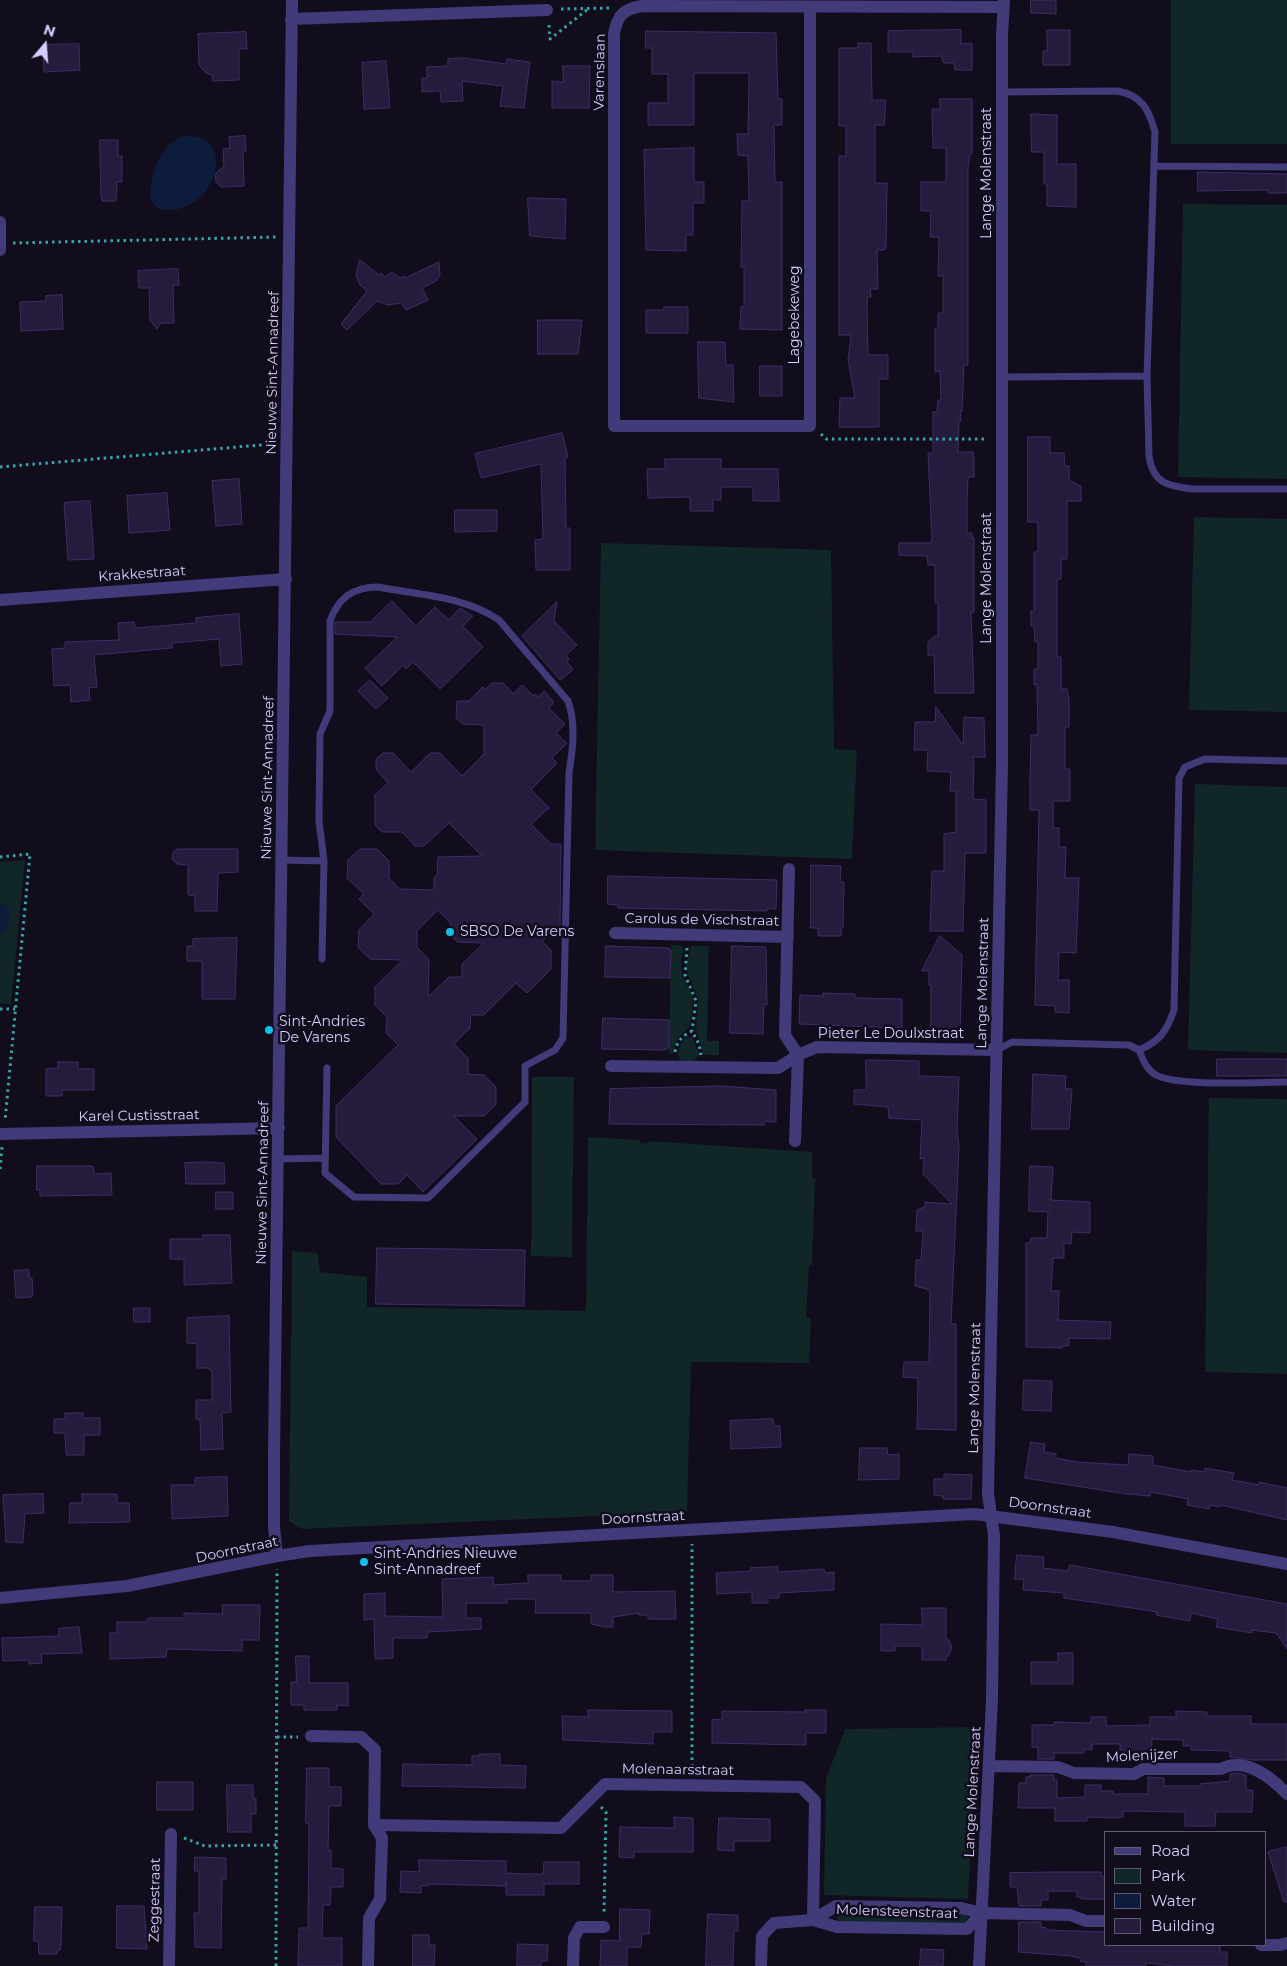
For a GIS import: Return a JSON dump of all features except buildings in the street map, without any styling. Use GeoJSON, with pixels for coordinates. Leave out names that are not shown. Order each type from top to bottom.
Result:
{"type":"FeatureCollection","features":[{"type":"Feature","properties":{"kind":"street","name":"Nieuwe Sint-Annadreef"},"geometry":{"type":"LineString","coordinates":[[277,1556],[274,1527],[292,0]]}},
{"type":"Feature","properties":{"kind":"street"},"geometry":{"type":"LineString","coordinates":[[630,8],[642,6],[810,7],[1004,4]]}},
{"type":"Feature","properties":{"kind":"street","name":"Lange Molenstraat"},"geometry":{"type":"LineString","coordinates":[[979,1966],[990,1766],[994,1535],[990,1515],[988,1484],[1002,763],[1002,92],[1004,4]]}},
{"type":"Feature","properties":{"kind":"street"},"geometry":{"type":"LineString","coordinates":[[291,18],[456,6],[547,10]]}},
{"type":"Feature","properties":{"kind":"street","name":"Lagebekeweg"},"geometry":{"type":"LineString","coordinates":[[810,7],[810,426]]}},
{"type":"Feature","properties":{"kind":"street","name":"Varenslaan"},"geometry":{"type":"LineString","coordinates":[[630,8],[618,16],[614,34],[614,426],[810,426]]}},
{"type":"Feature","properties":{"kind":"street"},"geometry":{"type":"LineString","coordinates":[[0,222],[0,250]]}},
{"type":"Feature","properties":{"kind":"street","name":"Krakkestraat"},"geometry":{"type":"LineString","coordinates":[[0,600],[286,579]]}},
{"type":"Feature","properties":{"kind":"street","name":"Carolus de Vischstraat"},"geometry":{"type":"LineString","coordinates":[[790,869],[785,1035],[798,1055]]}},
{"type":"Feature","properties":{"kind":"street","name":"Carolus de Vischstraat"},"geometry":{"type":"LineString","coordinates":[[615,933],[788,937]]}},
{"type":"Feature","properties":{"kind":"street","name":"Pieter Le Doulxstraat"},"geometry":{"type":"LineString","coordinates":[[611,1066],[778,1068],[798,1055],[817,1047],[997,1050]]}},
{"type":"Feature","properties":{"kind":"street"},"geometry":{"type":"LineString","coordinates":[[795,1141],[798,1055]]}},
{"type":"Feature","properties":{"kind":"street","name":"Karel Custisstraat"},"geometry":{"type":"LineString","coordinates":[[0,1134],[278,1128]]}},
{"type":"Feature","properties":{"kind":"street","name":"Doornstraat"},"geometry":{"type":"LineString","coordinates":[[0,1598],[127,1586],[277,1556],[320,1551],[974,1514],[1113,1532],[1287,1564]]}},
{"type":"Feature","properties":{"kind":"street"},"geometry":{"type":"LineString","coordinates":[[311,1736],[361,1737],[375,1750],[374,1825],[382,1838],[380,1899],[369,1918],[368,1966]]}},
{"type":"Feature","properties":{"kind":"street","name":"Molenijzer"},"geometry":{"type":"LineString","coordinates":[[990,1766],[1058,1767],[1074,1773],[1134,1774],[1142,1769],[1221,1769],[1228,1765],[1245,1766],[1279,1785],[1287,1794]]}},
{"type":"Feature","properties":{"kind":"street","name":"Molenaarsstraat"},"geometry":{"type":"LineString","coordinates":[[374,1825],[560,1828],[605,1784],[801,1787],[815,1801],[813,1920]]}},
{"type":"Feature","properties":{"kind":"street","name":"Zeggestraat"},"geometry":{"type":"LineString","coordinates":[[169,1966],[170,1834]]}},
{"type":"Feature","properties":{"kind":"street","name":"Molensteenstraat"},"geometry":{"type":"LineString","coordinates":[[761,1966],[762,1936],[774,1923],[813,1920],[837,1927],[967,1929],[982,1913],[961,1908],[836,1906],[813,1920]]}},
{"type":"Feature","properties":{"kind":"street"},"geometry":{"type":"LineString","coordinates":[[982,1913],[1070,1915],[1086,1921],[1104,1921]]}},
{"type":"Feature","properties":{"kind":"street"},"geometry":{"type":"LineString","coordinates":[[573,1966],[574,1938],[580,1927],[604,1927]]}},
{"type":"Feature","properties":{"kind":"street"},"geometry":{"type":"LineString","coordinates":[[1267,1945],[1287,1943]]}},
{"type":"Feature","properties":{"kind":"lane"},"geometry":{"type":"LineString","coordinates":[[1002,92],[1117,91],[1134,96],[1145,104],[1155,132],[1147,376],[1151,469],[1167,485],[1192,490],[1287,489]]}},
{"type":"Feature","properties":{"kind":"lane"},"geometry":{"type":"LineString","coordinates":[[1155,166],[1287,167]]}},
{"type":"Feature","properties":{"kind":"lane"},"geometry":{"type":"LineString","coordinates":[[1002,377],[1147,376]]}},
{"type":"Feature","properties":{"kind":"lane"},"geometry":{"type":"LineString","coordinates":[[322,959],[324,861],[319,821],[320,734],[330,711],[330,621],[335,609],[352,591],[364,587],[469,604],[485,610],[499,620],[568,700],[572,712],[573,750],[569,772],[563,1038],[554,1050],[525,1066],[525,1102],[428,1198],[354,1198],[325,1173],[327,1068]]}},
{"type":"Feature","properties":{"kind":"lane"},"geometry":{"type":"LineString","coordinates":[[1138,1050],[1151,1045],[1162,1036],[1169,1026],[1174,1010],[1179,778],[1184,767],[1205,759],[1287,760]]}},
{"type":"Feature","properties":{"kind":"lane"},"geometry":{"type":"LineString","coordinates":[[282,860],[324,861]]}},
{"type":"Feature","properties":{"kind":"lane"},"geometry":{"type":"LineString","coordinates":[[997,1050],[1012,1042],[1128,1045],[1138,1050],[1145,1066],[1156,1075],[1175,1082],[1287,1082]]}},
{"type":"Feature","properties":{"kind":"lane"},"geometry":{"type":"LineString","coordinates":[[278,1160],[325,1158]]}},
{"type":"Feature","properties":{"kind":"path"},"geometry":{"type":"LineString","coordinates":[[588,9],[550,39],[547,10],[588,9],[630,8]]}},
{"type":"Feature","properties":{"kind":"path"},"geometry":{"type":"LineString","coordinates":[[1,244],[290,237]]}},
{"type":"Feature","properties":{"kind":"path"},"geometry":{"type":"LineString","coordinates":[[810,426],[826,439],[1002,440]]}},
{"type":"Feature","properties":{"kind":"path"},"geometry":{"type":"LineString","coordinates":[[0,467],[286,443]]}},
{"type":"Feature","properties":{"kind":"path"},"geometry":{"type":"LineString","coordinates":[[0,857],[30,854],[5,1116]]}},
{"type":"Feature","properties":{"kind":"path"},"geometry":{"type":"LineString","coordinates":[[689,934],[684,964],[685,975],[696,1001],[692,1031],[701,1049],[702,1068]]}},
{"type":"Feature","properties":{"kind":"path"},"geometry":{"type":"LineString","coordinates":[[0,1009],[15,1009]]}},
{"type":"Feature","properties":{"kind":"path"},"geometry":{"type":"LineString","coordinates":[[674,1067],[678,1042],[684,1035],[692,1031]]}},
{"type":"Feature","properties":{"kind":"path"},"geometry":{"type":"LineString","coordinates":[[692,1530],[692,1786]]}},
{"type":"Feature","properties":{"kind":"path"},"geometry":{"type":"LineString","coordinates":[[276,1966],[277,1556]]}},
{"type":"Feature","properties":{"kind":"path"},"geometry":{"type":"LineString","coordinates":[[277,1737],[311,1736]]}},
{"type":"Feature","properties":{"kind":"path"},"geometry":{"type":"LineString","coordinates":[[592,1797],[606,1812],[604,1927]]}},
{"type":"Feature","properties":{"kind":"path"},"geometry":{"type":"LineString","coordinates":[[170,1834],[205,1846],[277,1845]]}},
{"type":"Feature","properties":{"kind":"green space"},"geometry":{"type":"Polygon","coordinates":[[[1171,0],[1287,0],[1287,144],[1171,144],[1171,0]]]}},
{"type":"Feature","properties":{"kind":"green space"},"geometry":{"type":"Polygon","coordinates":[[[1183,204],[1287,205],[1287,479],[1178,477],[1183,204]]]}},
{"type":"Feature","properties":{"kind":"green space"},"geometry":{"type":"Polygon","coordinates":[[[1194,517],[1287,519],[1287,712],[1189,710],[1194,517]]]}},
{"type":"Feature","properties":{"kind":"green space"},"geometry":{"type":"Polygon","coordinates":[[[601,543],[831,550],[834,749],[857,750],[852,859],[595,850],[601,543]]]}},
{"type":"Feature","properties":{"kind":"green space"},"geometry":{"type":"Polygon","coordinates":[[[1195,784],[1287,787],[1287,1053],[1188,1050],[1195,784]]]}},
{"type":"Feature","properties":{"kind":"green space"},"geometry":{"type":"Polygon","coordinates":[[[25,860],[11,1004],[0,1004],[0,862],[25,860]]]}},
{"type":"Feature","properties":{"kind":"green space"},"geometry":{"type":"Polygon","coordinates":[[[671,945],[680,945],[684,951],[681,959],[682,975],[693,997],[692,1016],[689,1027],[677,1039],[673,1054],[669,1053],[671,945]]]}},
{"type":"Feature","properties":{"kind":"green space"},"geometry":{"type":"Polygon","coordinates":[[[691,946],[709,946],[707,1041],[719,1041],[719,1055],[704,1055],[696,1030],[698,999],[687,972],[686,964],[691,946]]]}},
{"type":"Feature","properties":{"kind":"green space"},"geometry":{"type":"Polygon","coordinates":[[[686,1037],[693,1038],[699,1055],[694,1061],[681,1061],[678,1055],[679,1049],[686,1037]]]}},
{"type":"Feature","properties":{"kind":"green space"},"geometry":{"type":"Polygon","coordinates":[[[532,1077],[574,1077],[572,1257],[531,1256],[532,1077]]]}},
{"type":"Feature","properties":{"kind":"green space"},"geometry":{"type":"Polygon","coordinates":[[[1209,1098],[1287,1099],[1287,1374],[1205,1372],[1209,1098]]]}},
{"type":"Feature","properties":{"kind":"green space"},"geometry":{"type":"Polygon","coordinates":[[[588,1137],[640,1140],[640,1143],[648,1144],[649,1141],[812,1152],[812,1178],[815,1178],[812,1265],[809,1265],[806,1317],[811,1318],[809,1363],[691,1362],[687,1512],[302,1529],[289,1521],[292,1251],[317,1253],[320,1272],[367,1277],[367,1307],[586,1311],[588,1137]]]}},
{"type":"Feature","properties":{"kind":"green space"},"geometry":{"type":"Polygon","coordinates":[[[977,1727],[968,1899],[824,1895],[826,1779],[845,1729],[977,1727]]]}},
{"type":"Feature","properties":{"kind":"green space"},"geometry":{"type":"Polygon","coordinates":[[[837,1913],[960,1914],[966,1915],[968,1918],[964,1924],[837,1922],[837,1913]]]}},
{"type":"Feature","properties":{"kind":"water"},"geometry":{"type":"Polygon","coordinates":[[[184,136],[205,140],[211,146],[215,154],[215,173],[205,192],[193,203],[177,209],[161,209],[155,206],[150,199],[154,171],[169,145],[184,136]]]}},
{"type":"Feature","properties":{"kind":"water"},"geometry":{"type":"Polygon","coordinates":[[[0,901],[11,911],[6,931],[0,934],[0,901]]]}},
{"type":"Feature","properties":{"kind":"place","name":"SBSO De Varens"},"geometry":{"type":"Point","coordinates":[450,932]}},
{"type":"Feature","properties":{"kind":"place","name":"Sint-Andries De Varens"},"geometry":{"type":"Point","coordinates":[269,1030]}},
{"type":"Feature","properties":{"kind":"place","name":"Sint-Andries Nieuwe Sint-Annadreef"},"geometry":{"type":"Point","coordinates":[364,1562]}}]}
